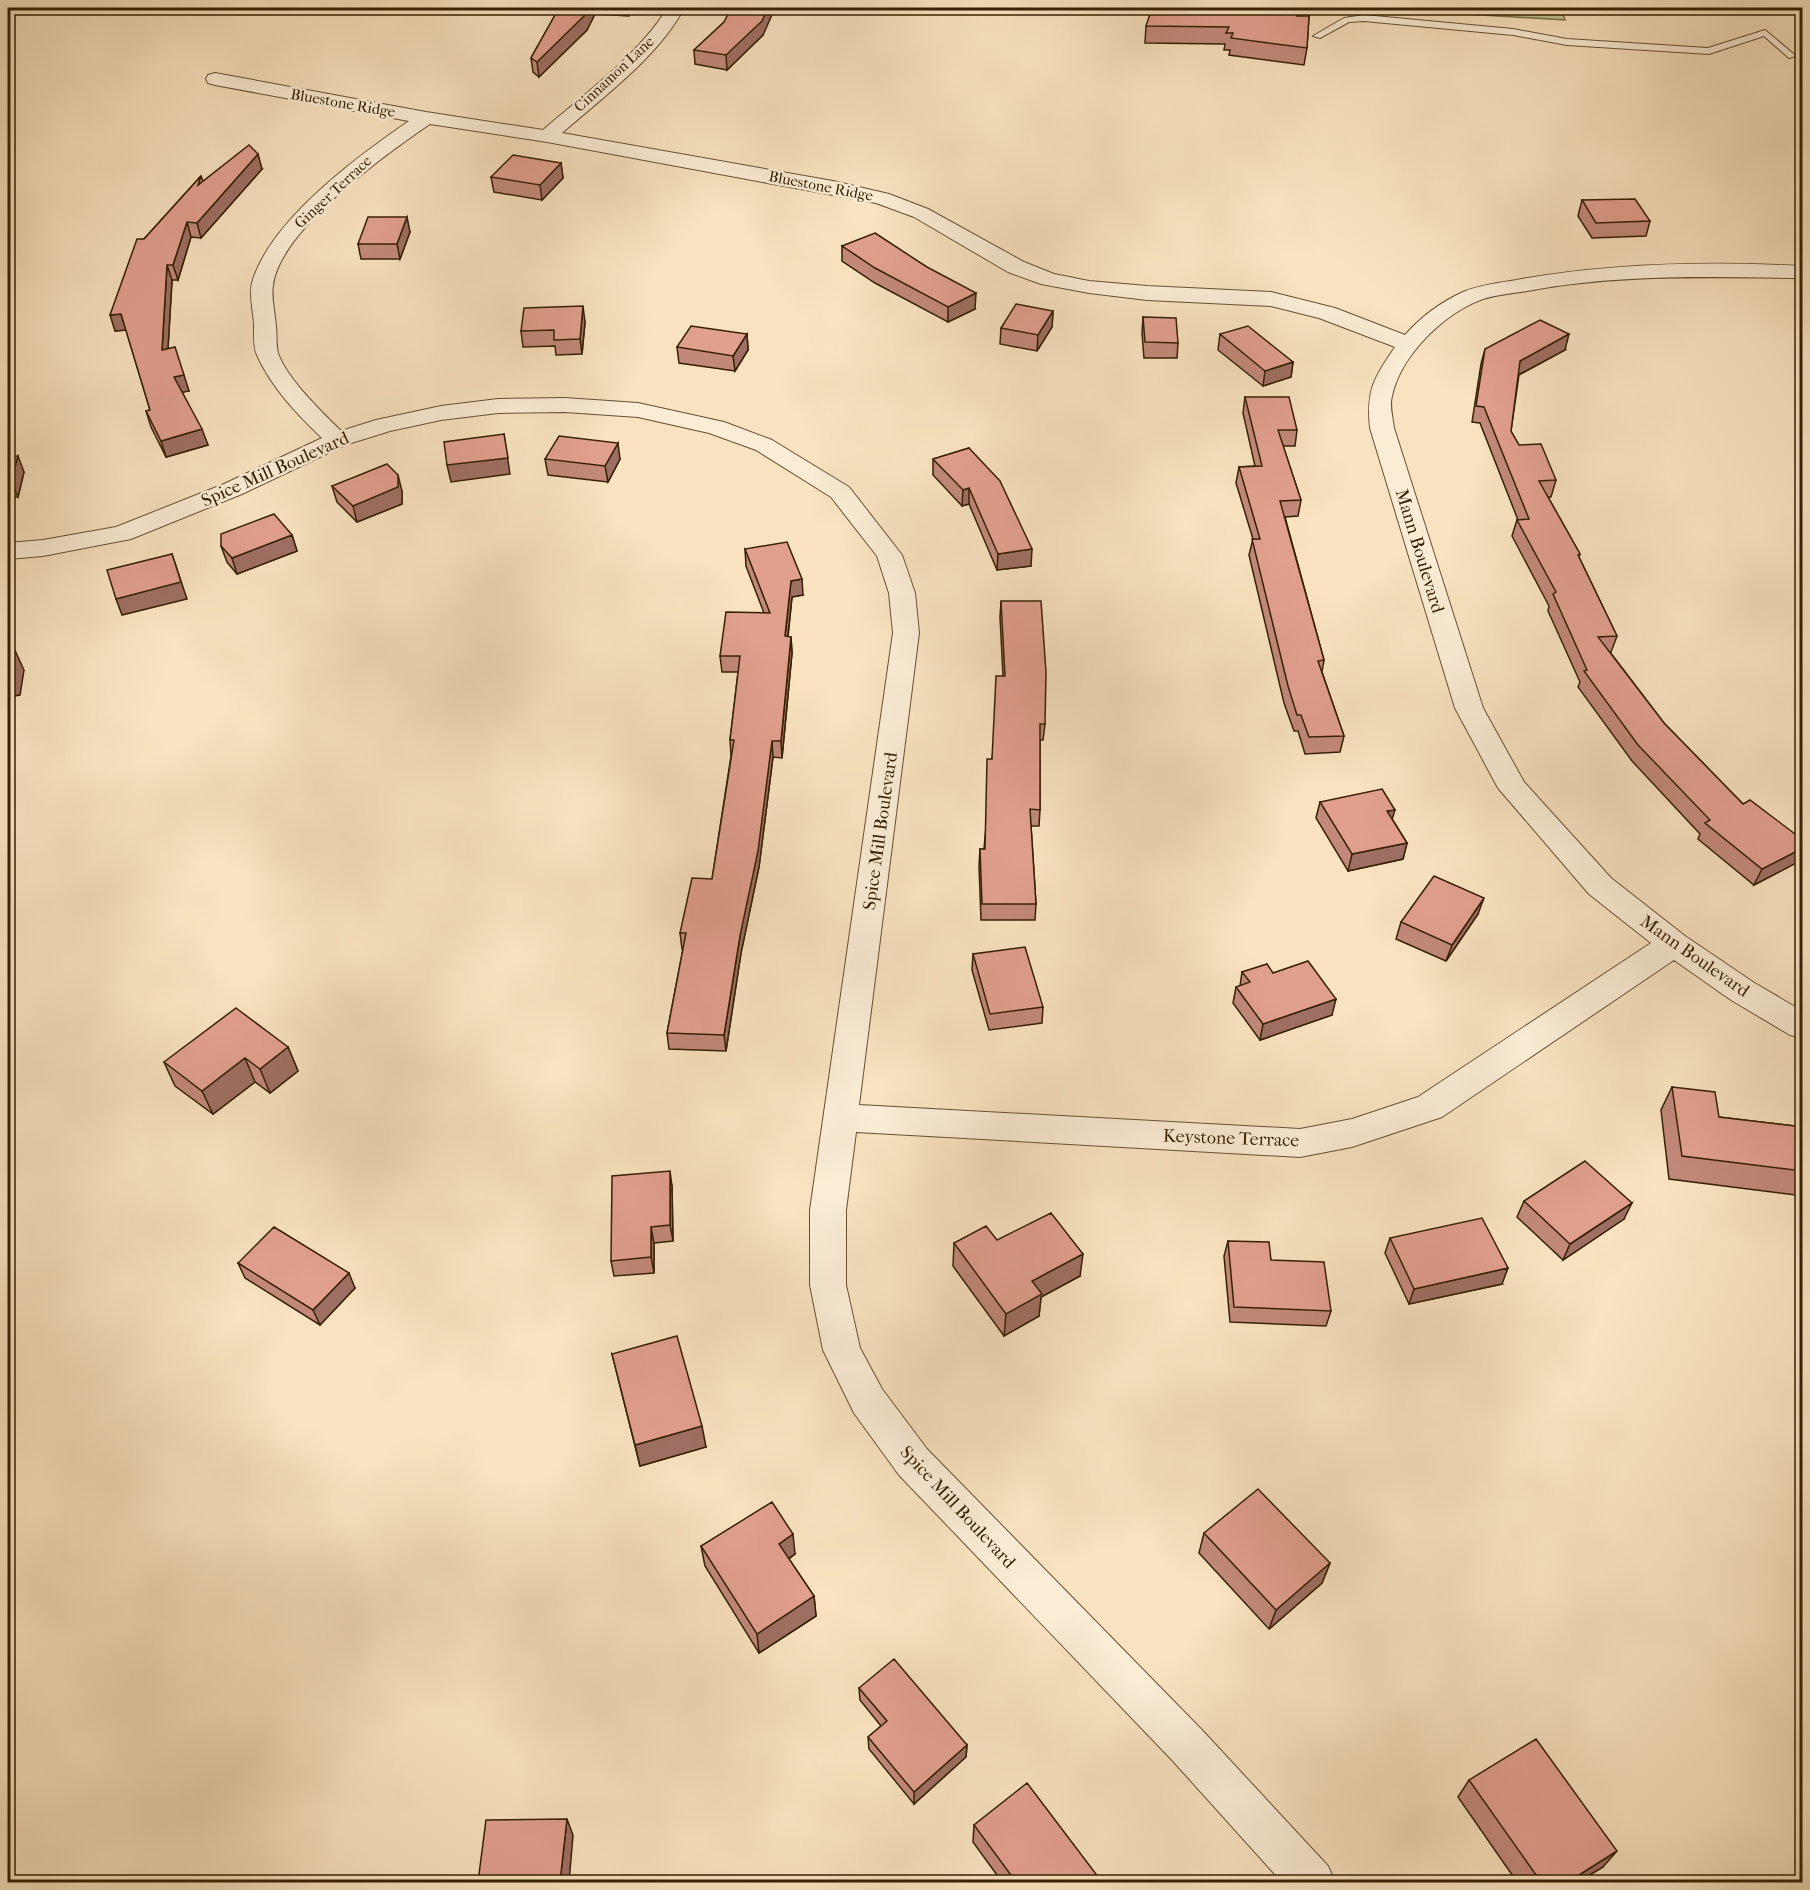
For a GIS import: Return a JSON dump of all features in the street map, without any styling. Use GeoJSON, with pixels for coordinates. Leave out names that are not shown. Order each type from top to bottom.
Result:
{"type":"FeatureCollection","features":[{"type":"Feature","properties":{"kind":"street","name":"Cinnamon Lane"},"geometry":{"type":"LineString","coordinates":[[547,136],[650,42],[675,8]]}},
{"type":"Feature","properties":{"kind":"street","name":"Bluestone Ridge"},"geometry":{"type":"LineString","coordinates":[[215,79],[426,118],[547,136],[833,187],[882,198],[921,213],[1016,267],[1049,279],[1089,287],[1147,293],[1271,299],[1328,313],[1408,344]]}},
{"type":"Feature","properties":{"kind":"street","name":"Ginger Terrace"},"geometry":{"type":"LineString","coordinates":[[337,440],[304,408],[267,353],[262,285],[270,264],[290,233],[309,213],[371,156],[426,118]]}},
{"type":"Feature","properties":{"kind":"street","name":"Mann Boulevard"},"geometry":{"type":"LineString","coordinates":[[1803,272],[1596,274],[1551,279],[1472,296],[1450,308],[1408,344],[1391,371],[1380,398],[1382,428],[1469,708],[1513,788],[1600,886],[1674,944],[1743,991],[1803,1026]]}},
{"type":"Feature","properties":{"kind":"street","name":"Spice Mill Boulevard"},"geometry":{"type":"LineString","coordinates":[[8,551],[43,548],[122,534],[233,489],[337,440],[384,425],[441,413],[498,406],[565,405],[638,410],[716,427],[764,445],[840,492],[889,555],[902,592],[906,633],[828,1210],[828,1285],[842,1350],[868,1401],[913,1462],[1178,1736],[1312,1882]]}},
{"type":"Feature","properties":{"kind":"street","name":"Keystone Terrace"},"geometry":{"type":"LineString","coordinates":[[842,1118],[1300,1143],[1352,1133],[1430,1107],[1674,944]]}},
{"type":"Feature","properties":{"kind":"lane"},"geometry":{"type":"LineString","coordinates":[[1317,36],[1347,20],[1364,18],[1513,32],[1567,42],[1709,51],[1765,33],[1792,56]]}},
{"type":"Feature","properties":{"kind":"green space"},"geometry":{"type":"Polygon","coordinates":[[[1460,8],[1561,8],[1565,20],[1417,11],[1460,8]]]}},
{"type":"Feature","properties":{"kind":"building"},"geometry":{"type":"Polygon","coordinates":[[[559,8],[589,8],[585,15],[537,62],[531,58],[559,8]]]}},
{"type":"Feature","properties":{"kind":"building"},"geometry":{"type":"Polygon","coordinates":[[[731,8],[768,8],[762,21],[726,55],[694,50],[724,22],[731,8]]]}},
{"type":"Feature","properties":{"kind":"building"},"geometry":{"type":"Polygon","coordinates":[[[1152,8],[1310,8],[1309,13],[1296,16],[1309,16],[1307,48],[1231,38],[1233,33],[1226,33],[1229,27],[1146,26],[1152,8]]]}},
{"type":"Feature","properties":{"kind":"building"},"geometry":{"type":"Polygon","coordinates":[[[249,145],[258,154],[197,223],[187,222],[173,265],[167,265],[162,350],[175,347],[184,375],[174,377],[202,429],[161,441],[146,411],[150,410],[121,314],[110,315],[137,239],[144,239],[201,176],[198,185],[249,145]]]}},
{"type":"Feature","properties":{"kind":"building"},"geometry":{"type":"Polygon","coordinates":[[[513,155],[561,163],[540,185],[491,177],[513,155]]]}},
{"type":"Feature","properties":{"kind":"building"},"geometry":{"type":"Polygon","coordinates":[[[1635,199],[1650,221],[1596,223],[1582,200],[1635,199]]]}},
{"type":"Feature","properties":{"kind":"building"},"geometry":{"type":"Polygon","coordinates":[[[368,217],[407,217],[397,244],[358,244],[368,217]]]}},
{"type":"Feature","properties":{"kind":"building"},"geometry":{"type":"Polygon","coordinates":[[[875,233],[927,267],[976,293],[948,307],[875,268],[842,246],[875,233]]]}},
{"type":"Feature","properties":{"kind":"building"},"geometry":{"type":"Polygon","coordinates":[[[1016,304],[1053,311],[1038,335],[1001,328],[1016,304]]]}},
{"type":"Feature","properties":{"kind":"building"},"geometry":{"type":"Polygon","coordinates":[[[583,306],[580,339],[554,340],[554,330],[521,331],[524,308],[583,306]]]}},
{"type":"Feature","properties":{"kind":"building"},"geometry":{"type":"Polygon","coordinates":[[[1143,317],[1176,318],[1178,343],[1145,342],[1143,317]]]}},
{"type":"Feature","properties":{"kind":"building"},"geometry":{"type":"Polygon","coordinates":[[[1540,320],[1569,334],[1520,361],[1511,431],[1519,445],[1541,444],[1556,480],[1539,481],[1580,554],[1578,555],[1617,636],[1598,637],[1664,723],[1743,804],[1750,800],[1803,840],[1803,848],[1762,869],[1705,823],[1710,820],[1638,745],[1584,671],[1587,670],[1553,594],[1556,592],[1517,520],[1529,519],[1484,407],[1476,406],[1485,349],[1540,320]]]}},
{"type":"Feature","properties":{"kind":"building"},"geometry":{"type":"Polygon","coordinates":[[[691,326],[747,334],[733,356],[677,347],[691,326]]]}},
{"type":"Feature","properties":{"kind":"building"},"geometry":{"type":"Polygon","coordinates":[[[1248,326],[1293,362],[1265,371],[1220,334],[1248,326]]]}},
{"type":"Feature","properties":{"kind":"building"},"geometry":{"type":"Polygon","coordinates":[[[1245,397],[1289,397],[1297,430],[1278,430],[1301,500],[1280,501],[1324,660],[1318,661],[1344,736],[1309,737],[1301,715],[1297,715],[1288,686],[1252,539],[1260,539],[1239,467],[1262,466],[1245,397]]]}},
{"type":"Feature","properties":{"kind":"building"},"geometry":{"type":"Polygon","coordinates":[[[504,434],[508,458],[447,465],[444,442],[504,434]]]}},
{"type":"Feature","properties":{"kind":"building"},"geometry":{"type":"Polygon","coordinates":[[[559,436],[618,443],[605,466],[545,459],[559,436]]]}},
{"type":"Feature","properties":{"kind":"building"},"geometry":{"type":"Polygon","coordinates":[[[969,448],[1000,481],[1032,549],[998,554],[969,488],[963,490],[933,459],[969,448]]]}},
{"type":"Feature","properties":{"kind":"building"},"geometry":{"type":"Polygon","coordinates":[[[18,456],[11,481],[8,481],[8,457],[18,456]]]}},
{"type":"Feature","properties":{"kind":"building"},"geometry":{"type":"Polygon","coordinates":[[[387,464],[398,475],[398,487],[353,506],[332,486],[387,464]]]}},
{"type":"Feature","properties":{"kind":"building"},"geometry":{"type":"Polygon","coordinates":[[[274,514],[292,535],[232,558],[221,546],[221,534],[274,514]]]}},
{"type":"Feature","properties":{"kind":"building"},"geometry":{"type":"Polygon","coordinates":[[[787,542],[802,579],[791,581],[785,636],[791,637],[781,741],[772,741],[758,851],[740,936],[724,1035],[667,1033],[686,933],[680,933],[692,878],[712,879],[734,740],[730,740],[740,656],[720,656],[726,612],[770,613],[745,549],[787,542]]]}},
{"type":"Feature","properties":{"kind":"building"},"geometry":{"type":"Polygon","coordinates":[[[172,554],[181,582],[116,599],[107,570],[172,554]]]}},
{"type":"Feature","properties":{"kind":"building"},"geometry":{"type":"Polygon","coordinates":[[[1001,601],[1041,601],[1046,672],[1045,724],[1040,724],[1040,810],[1030,809],[1036,904],[982,904],[980,849],[985,849],[987,759],[992,759],[996,676],[1005,676],[1001,601]]]}},
{"type":"Feature","properties":{"kind":"building"},"geometry":{"type":"Polygon","coordinates":[[[8,646],[13,646],[9,671],[8,671],[8,646]]]}},
{"type":"Feature","properties":{"kind":"building"},"geometry":{"type":"Polygon","coordinates":[[[1382,789],[1395,810],[1387,811],[1407,843],[1352,854],[1320,802],[1382,789]]]}},
{"type":"Feature","properties":{"kind":"building"},"geometry":{"type":"Polygon","coordinates":[[[1434,876],[1484,898],[1452,945],[1401,922],[1434,876]]]}},
{"type":"Feature","properties":{"kind":"building"},"geometry":{"type":"Polygon","coordinates":[[[1025,947],[1043,1007],[990,1014],[973,954],[1025,947]]]}},
{"type":"Feature","properties":{"kind":"building"},"geometry":{"type":"Polygon","coordinates":[[[1308,961],[1336,999],[1263,1024],[1236,987],[1250,982],[1242,972],[1267,964],[1273,973],[1308,961]]]}},
{"type":"Feature","properties":{"kind":"building"},"geometry":{"type":"Polygon","coordinates":[[[236,1008],[288,1047],[260,1069],[245,1058],[202,1091],[164,1062],[236,1008]]]}},
{"type":"Feature","properties":{"kind":"building"},"geometry":{"type":"Polygon","coordinates":[[[1672,1087],[1715,1092],[1719,1117],[1803,1127],[1803,1171],[1682,1156],[1672,1087]]]}},
{"type":"Feature","properties":{"kind":"building"},"geometry":{"type":"Polygon","coordinates":[[[1585,1161],[1632,1203],[1570,1244],[1524,1201],[1585,1161]]]}},
{"type":"Feature","properties":{"kind":"building"},"geometry":{"type":"Polygon","coordinates":[[[670,1171],[670,1225],[651,1227],[651,1257],[611,1261],[612,1176],[670,1171]]]}},
{"type":"Feature","properties":{"kind":"building"},"geometry":{"type":"Polygon","coordinates":[[[1051,1213],[1083,1254],[1032,1281],[1042,1294],[1006,1314],[954,1243],[986,1226],[997,1240],[1051,1213]]]}},
{"type":"Feature","properties":{"kind":"building"},"geometry":{"type":"Polygon","coordinates":[[[1482,1218],[1508,1268],[1414,1289],[1390,1238],[1482,1218]]]}},
{"type":"Feature","properties":{"kind":"building"},"geometry":{"type":"Polygon","coordinates":[[[274,1227],[349,1273],[313,1310],[238,1263],[274,1227]]]}},
{"type":"Feature","properties":{"kind":"building"},"geometry":{"type":"Polygon","coordinates":[[[1228,1241],[1269,1242],[1271,1260],[1324,1262],[1331,1311],[1234,1307],[1228,1241]]]}},
{"type":"Feature","properties":{"kind":"building"},"geometry":{"type":"Polygon","coordinates":[[[677,1336],[702,1426],[635,1445],[612,1354],[677,1336]]]}},
{"type":"Feature","properties":{"kind":"building"},"geometry":{"type":"Polygon","coordinates":[[[1258,1489],[1330,1563],[1276,1610],[1204,1533],[1258,1489]]]}},
{"type":"Feature","properties":{"kind":"building"},"geometry":{"type":"Polygon","coordinates":[[[772,1502],[793,1534],[779,1544],[814,1596],[757,1634],[701,1546],[772,1502]]]}},
{"type":"Feature","properties":{"kind":"building"},"geometry":{"type":"Polygon","coordinates":[[[894,1659],[967,1745],[914,1792],[868,1737],[887,1721],[859,1688],[894,1659]]]}},
{"type":"Feature","properties":{"kind":"building"},"geometry":{"type":"Polygon","coordinates":[[[1536,1739],[1617,1851],[1568,1882],[1541,1882],[1469,1780],[1536,1739]]]}},
{"type":"Feature","properties":{"kind":"building"},"geometry":{"type":"Polygon","coordinates":[[[1027,1783],[1102,1882],[1016,1882],[974,1825],[1027,1783]]]}},
{"type":"Feature","properties":{"kind":"building"},"geometry":{"type":"Polygon","coordinates":[[[567,1819],[560,1882],[478,1882],[486,1820],[567,1819]]]}}]}
